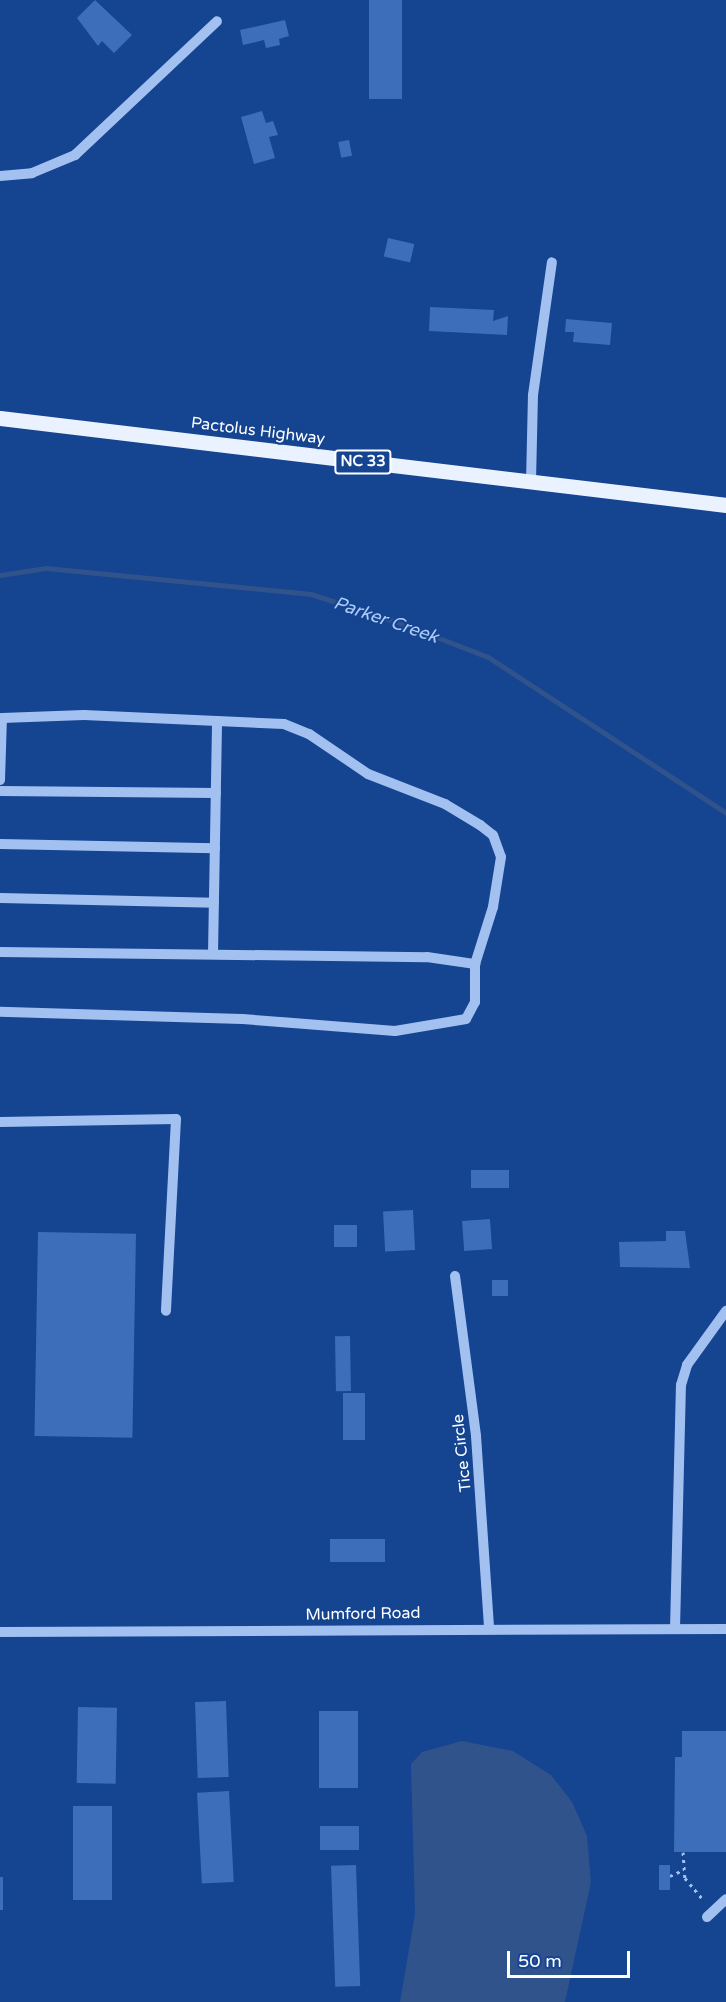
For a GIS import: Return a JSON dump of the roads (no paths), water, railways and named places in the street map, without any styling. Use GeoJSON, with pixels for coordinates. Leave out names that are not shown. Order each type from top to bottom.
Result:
{"type":"FeatureCollection","features":[{"type":"Feature","properties":{"kind":"main road","name":"Pactolus Highway"},"geometry":{"type":"LineString","coordinates":[[0,418],[726,505]]}},
{"type":"Feature","properties":{"kind":"street"},"geometry":{"type":"LineString","coordinates":[[0,176],[32,173],[75,155],[217,21]]}},
{"type":"Feature","properties":{"kind":"street"},"geometry":{"type":"LineString","coordinates":[[531,482],[533,395],[552,262]]}},
{"type":"Feature","properties":{"kind":"street"},"geometry":{"type":"LineString","coordinates":[[0,780],[2,718],[84,715],[284,724],[309,734],[368,774],[445,804],[494,835],[501,857],[495,897],[475,964],[475,1002],[466,1019],[395,1032],[242,1019],[0,1012]]}},
{"type":"Feature","properties":{"kind":"street"},"geometry":{"type":"LineString","coordinates":[[213,954],[217,721]]}},
{"type":"Feature","properties":{"kind":"street"},"geometry":{"type":"LineString","coordinates":[[0,791],[216,793]]}},
{"type":"Feature","properties":{"kind":"street"},"geometry":{"type":"LineString","coordinates":[[0,844],[215,848]]}},
{"type":"Feature","properties":{"kind":"street"},"geometry":{"type":"LineString","coordinates":[[0,898],[214,903]]}},
{"type":"Feature","properties":{"kind":"street"},"geometry":{"type":"LineString","coordinates":[[0,952],[427,957],[475,964]]}},
{"type":"Feature","properties":{"kind":"street"},"geometry":{"type":"LineString","coordinates":[[0,1122],[176,1119],[166,1311]]}},
{"type":"Feature","properties":{"kind":"street","name":"Tice Circle"},"geometry":{"type":"LineString","coordinates":[[455,1276],[476,1436],[489,1628]]}},
{"type":"Feature","properties":{"kind":"street"},"geometry":{"type":"LineString","coordinates":[[675,1629],[681,1384],[687,1365],[726,1311]]}},
{"type":"Feature","properties":{"kind":"street","name":"Mumford Road"},"geometry":{"type":"LineString","coordinates":[[0,1632],[489,1628],[726,1629]]}},
{"type":"Feature","properties":{"kind":"street"},"geometry":{"type":"LineString","coordinates":[[707,1917],[726,1899]]}},
{"type":"Feature","properties":{"kind":"water"},"geometry":{"type":"Polygon","coordinates":[[[462,1741],[513,1751],[551,1775],[572,1802],[587,1836],[591,1882],[565,2002],[400,2002],[415,1914],[411,1764],[422,1752],[462,1741]]]}},
{"type":"Feature","properties":{"kind":"waterway","name":"Parker Creek"},"geometry":{"type":"LineString","coordinates":[[0,575],[46,568],[311,594],[400,623],[488,657],[726,813]]}}]}
